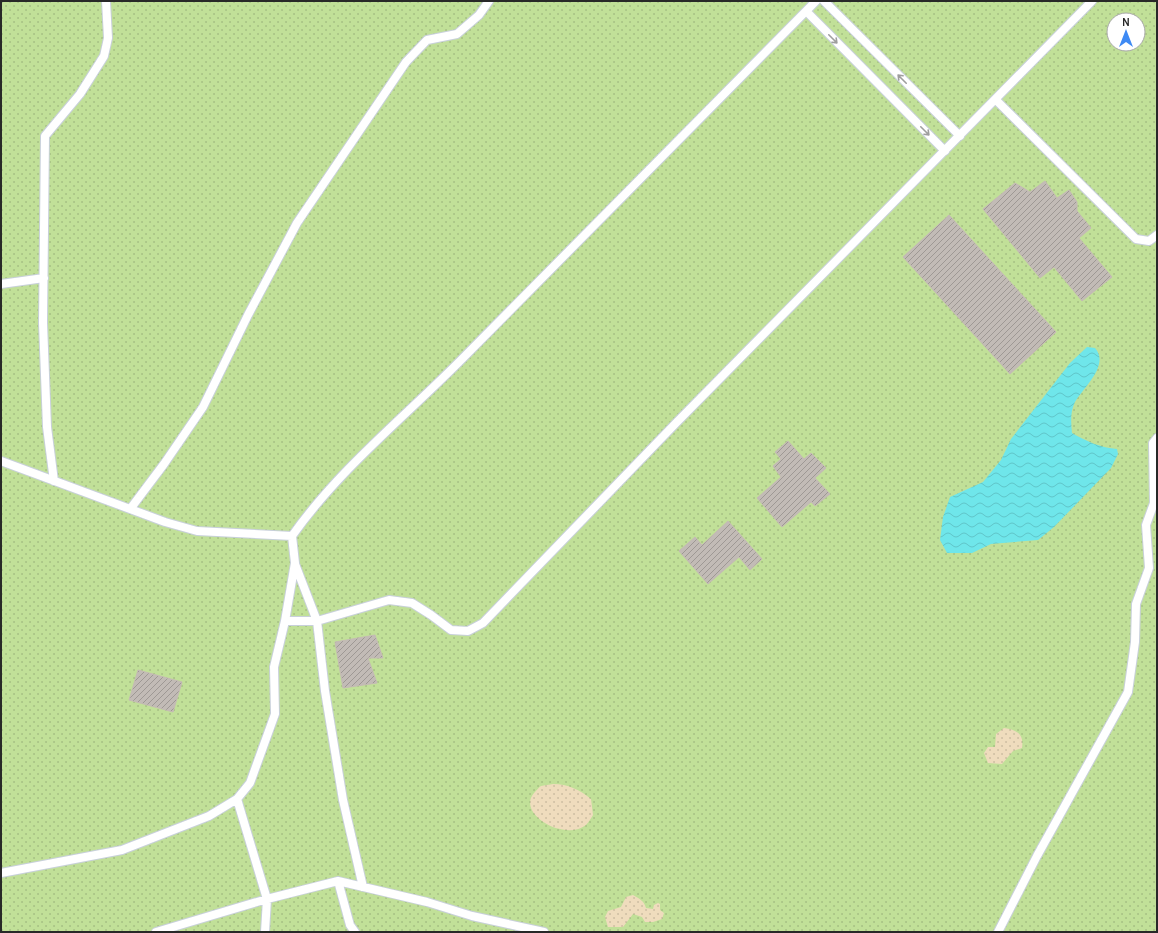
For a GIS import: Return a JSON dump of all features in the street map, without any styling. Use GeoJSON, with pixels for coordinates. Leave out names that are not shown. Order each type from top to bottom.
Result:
{"type":"FeatureCollection","features":[{"type":"Feature","properties":{"kind":"lane"},"geometry":{"type":"LineString","coordinates":[[54,481],[48,427],[44,324],[45,136],[80,94],[104,56],[108,38],[106,1]]}},
{"type":"Feature","properties":{"kind":"lane"},"geometry":{"type":"LineString","coordinates":[[131,508],[164,464],[203,407],[248,315],[297,223],[406,62],[427,40],[457,34],[480,15],[489,1]]}},
{"type":"Feature","properties":{"kind":"lane"},"geometry":{"type":"LineString","coordinates":[[363,887],[343,800],[324,691],[317,621],[295,563],[292,536],[311,508],[346,470],[450,372],[816,1]]}},
{"type":"Feature","properties":{"kind":"lane"},"geometry":{"type":"LineString","coordinates":[[824,1],[960,136]]}},
{"type":"Feature","properties":{"kind":"lane"},"geometry":{"type":"LineString","coordinates":[[285,621],[317,621],[389,600],[412,603],[451,630],[468,631],[483,623],[676,423],[1092,1]]}},
{"type":"Feature","properties":{"kind":"lane"},"geometry":{"type":"LineString","coordinates":[[806,11],[945,151]]}},
{"type":"Feature","properties":{"kind":"lane"},"geometry":{"type":"LineString","coordinates":[[996,100],[1136,239],[1149,241],[1157,235]]}},
{"type":"Feature","properties":{"kind":"lane"},"geometry":{"type":"LineString","coordinates":[[1,284],[44,278]]}},
{"type":"Feature","properties":{"kind":"lane"},"geometry":{"type":"LineString","coordinates":[[998,932],[1037,856],[1128,692],[1135,642],[1136,604],[1150,568],[1146,525],[1154,503],[1153,443],[1157,438]]}},
{"type":"Feature","properties":{"kind":"lane"},"geometry":{"type":"LineString","coordinates":[[1,461],[131,508],[165,522],[197,531],[292,536]]}},
{"type":"Feature","properties":{"kind":"lane"},"geometry":{"type":"LineString","coordinates":[[1,873],[122,850],[209,816],[237,800],[250,783],[275,714],[274,667],[285,621],[295,563]]}},
{"type":"Feature","properties":{"kind":"lane"},"geometry":{"type":"LineString","coordinates":[[237,800],[267,899],[265,932]]}},
{"type":"Feature","properties":{"kind":"lane"},"geometry":{"type":"LineString","coordinates":[[338,881],[350,925],[355,932]]}},
{"type":"Feature","properties":{"kind":"lane"},"geometry":{"type":"LineString","coordinates":[[156,932],[267,899],[338,881],[427,902],[472,916],[544,932]]}},
{"type":"Feature","properties":{"kind":"green space"},"geometry":{"type":"Polygon","coordinates":[[[1,1],[1157,1],[1157,932],[1,932],[1,1]]]}},
{"type":"Feature","properties":{"kind":"sand"},"geometry":{"type":"Polygon","coordinates":[[[1004,728],[1013,730],[1021,736],[1022,748],[1013,751],[1002,764],[988,763],[984,753],[988,747],[995,747],[996,734],[1004,728]]]}},
{"type":"Feature","properties":{"kind":"sand"},"geometry":{"type":"Polygon","coordinates":[[[553,784],[574,788],[591,799],[593,815],[586,825],[577,829],[566,830],[556,828],[537,817],[532,809],[530,801],[538,788],[553,784]]]}},
{"type":"Feature","properties":{"kind":"sand"},"geometry":{"type":"Polygon","coordinates":[[[633,895],[641,900],[646,908],[653,909],[654,905],[658,903],[660,904],[660,910],[664,913],[662,919],[653,922],[645,922],[642,917],[633,914],[623,927],[608,927],[605,917],[608,911],[621,907],[626,897],[633,895]]]}},
{"type":"Feature","properties":{"kind":"water"},"geometry":{"type":"Polygon","coordinates":[[[1087,347],[1095,348],[1099,355],[1098,369],[1073,406],[1071,418],[1072,433],[1094,444],[1117,449],[1118,454],[1111,468],[1054,527],[1038,540],[991,544],[972,553],[947,553],[940,540],[943,517],[950,497],[983,482],[1001,460],[1011,439],[1070,363],[1087,347]]]}},
{"type":"Feature","properties":{"kind":"building"},"geometry":{"type":"Polygon","coordinates":[[[1045,181],[1057,198],[1069,190],[1077,202],[1077,211],[1091,228],[1079,238],[1112,277],[1082,301],[1054,267],[1040,278],[983,209],[1015,183],[1030,192],[1045,181]]]}},
{"type":"Feature","properties":{"kind":"building"},"geometry":{"type":"Polygon","coordinates":[[[949,215],[1056,332],[1010,374],[903,257],[949,215]]]}},
{"type":"Feature","properties":{"kind":"building"},"geometry":{"type":"Polygon","coordinates":[[[788,441],[804,459],[811,453],[826,468],[815,478],[830,494],[815,506],[811,502],[782,527],[757,498],[781,477],[773,466],[781,459],[775,452],[788,441]]]}},
{"type":"Feature","properties":{"kind":"building"},"geometry":{"type":"Polygon","coordinates":[[[728,521],[762,559],[750,570],[739,557],[708,584],[679,551],[695,537],[702,545],[728,521]]]}},
{"type":"Feature","properties":{"kind":"building"},"geometry":{"type":"Polygon","coordinates":[[[375,635],[383,658],[368,658],[377,683],[343,688],[335,642],[375,635]]]}},
{"type":"Feature","properties":{"kind":"building"},"geometry":{"type":"Polygon","coordinates":[[[138,670],[182,682],[173,712],[129,700],[138,670]]]}}]}
